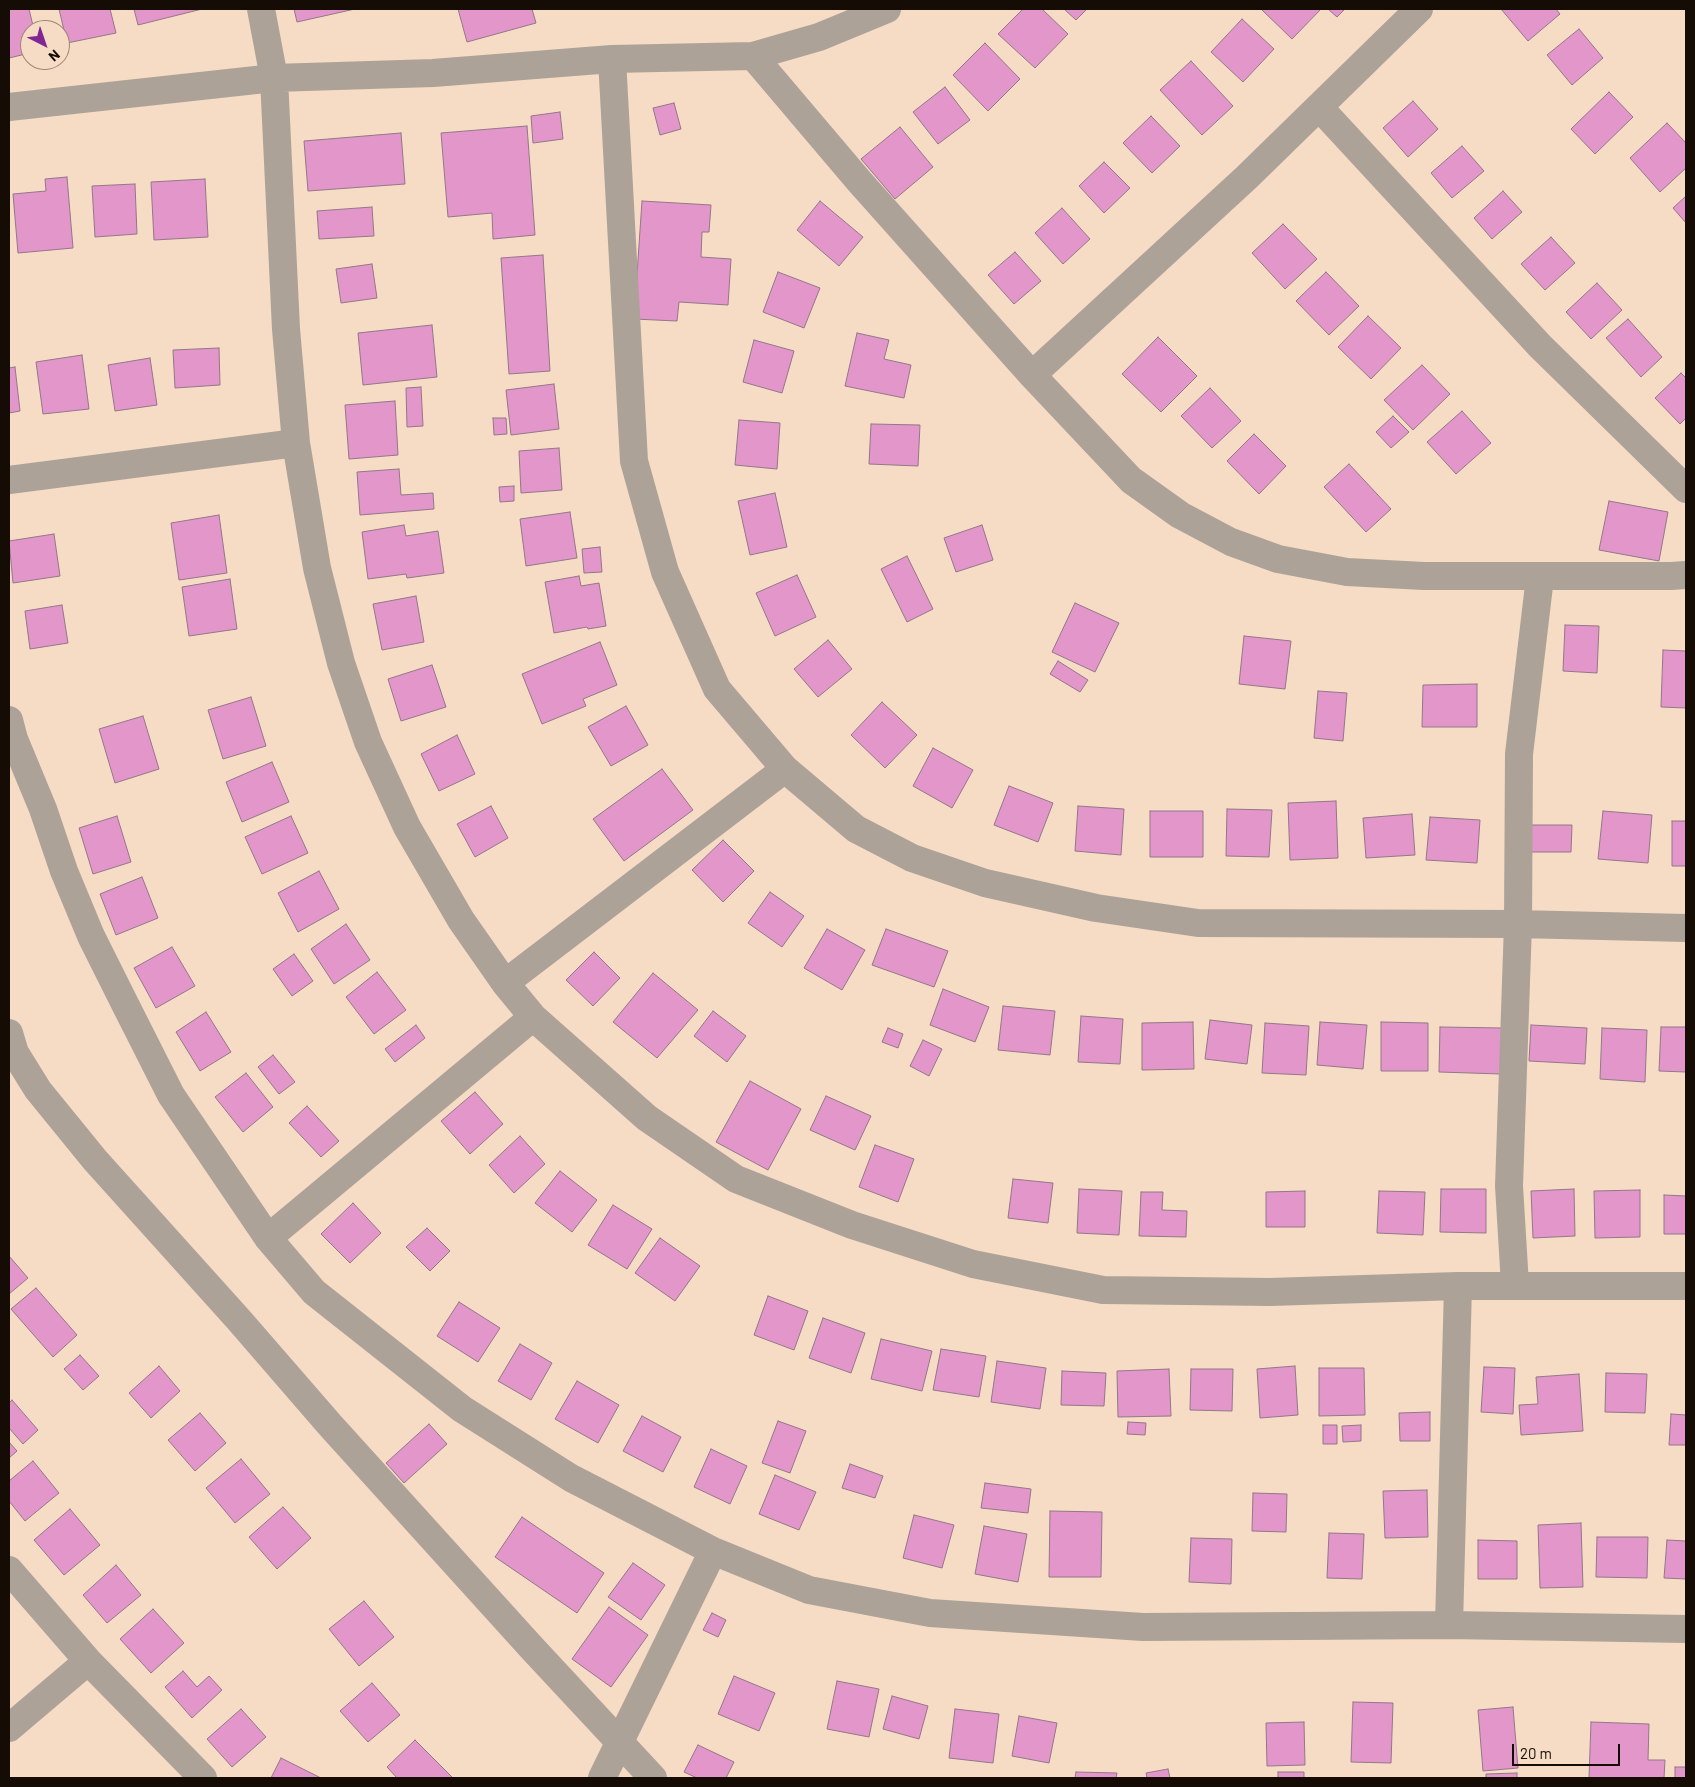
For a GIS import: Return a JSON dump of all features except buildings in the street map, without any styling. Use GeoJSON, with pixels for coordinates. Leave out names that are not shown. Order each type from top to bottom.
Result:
{"type":"FeatureCollection","features":[{"type":"Feature","properties":{"kind":"street"},"geometry":{"type":"LineString","coordinates":[[261,9],[274,78],[286,328],[296,443],[316,568],[341,663],[368,742],[406,827],[461,920],[505,983],[533,1017],[647,1118],[736,1179],[852,1225],[973,1264],[1104,1290],[1270,1292],[1515,1285],[1686,1286]]}},
{"type":"Feature","properties":{"kind":"street"},"geometry":{"type":"LineString","coordinates":[[9,108],[274,78],[434,73],[612,59],[753,56],[819,37],[887,9]]}},
{"type":"Feature","properties":{"kind":"street"},"geometry":{"type":"LineString","coordinates":[[1032,375],[1189,231],[1419,9]]}},
{"type":"Feature","properties":{"kind":"street"},"geometry":{"type":"LineString","coordinates":[[753,56],[859,181],[1032,375],[1132,480],[1180,515],[1231,542],[1278,559],[1347,572],[1424,576],[1686,575]]}},
{"type":"Feature","properties":{"kind":"street"},"geometry":{"type":"LineString","coordinates":[[612,59],[634,461],[665,572],[717,689],[785,769],[856,829],[912,858],[985,883],[1096,908],[1198,923],[1518,924],[1686,928]]}},
{"type":"Feature","properties":{"kind":"street"},"geometry":{"type":"LineString","coordinates":[[1319,107],[1540,346],[1686,489]]}},
{"type":"Feature","properties":{"kind":"street"},"geometry":{"type":"LineString","coordinates":[[9,480],[296,443]]}},
{"type":"Feature","properties":{"kind":"street"},"geometry":{"type":"LineString","coordinates":[[1515,1285],[1509,1186],[1518,924],[1519,754],[1540,577]]}},
{"type":"Feature","properties":{"kind":"street"},"geometry":{"type":"LineString","coordinates":[[9,720],[14,739],[43,809],[64,871],[91,936],[171,1095],[268,1238],[314,1292],[462,1409],[571,1478],[713,1551],[809,1590],[930,1614],[1143,1627],[1449,1625],[1686,1629]]}},
{"type":"Feature","properties":{"kind":"street"},"geometry":{"type":"LineString","coordinates":[[505,983],[785,769]]}},
{"type":"Feature","properties":{"kind":"street"},"geometry":{"type":"LineString","coordinates":[[268,1238],[533,1017]]}},
{"type":"Feature","properties":{"kind":"street"},"geometry":{"type":"LineString","coordinates":[[9,1033],[15,1053],[38,1090],[95,1160],[337,1432],[653,1778]]}},
{"type":"Feature","properties":{"kind":"street"},"geometry":{"type":"LineString","coordinates":[[1449,1625],[1458,1286]]}},
{"type":"Feature","properties":{"kind":"street"},"geometry":{"type":"LineString","coordinates":[[602,1778],[713,1551]]}},
{"type":"Feature","properties":{"kind":"street"},"geometry":{"type":"LineString","coordinates":[[9,1570],[88,1661],[203,1778]]}},
{"type":"Feature","properties":{"kind":"street"},"geometry":{"type":"LineString","coordinates":[[9,1728],[88,1661]]}}]}
